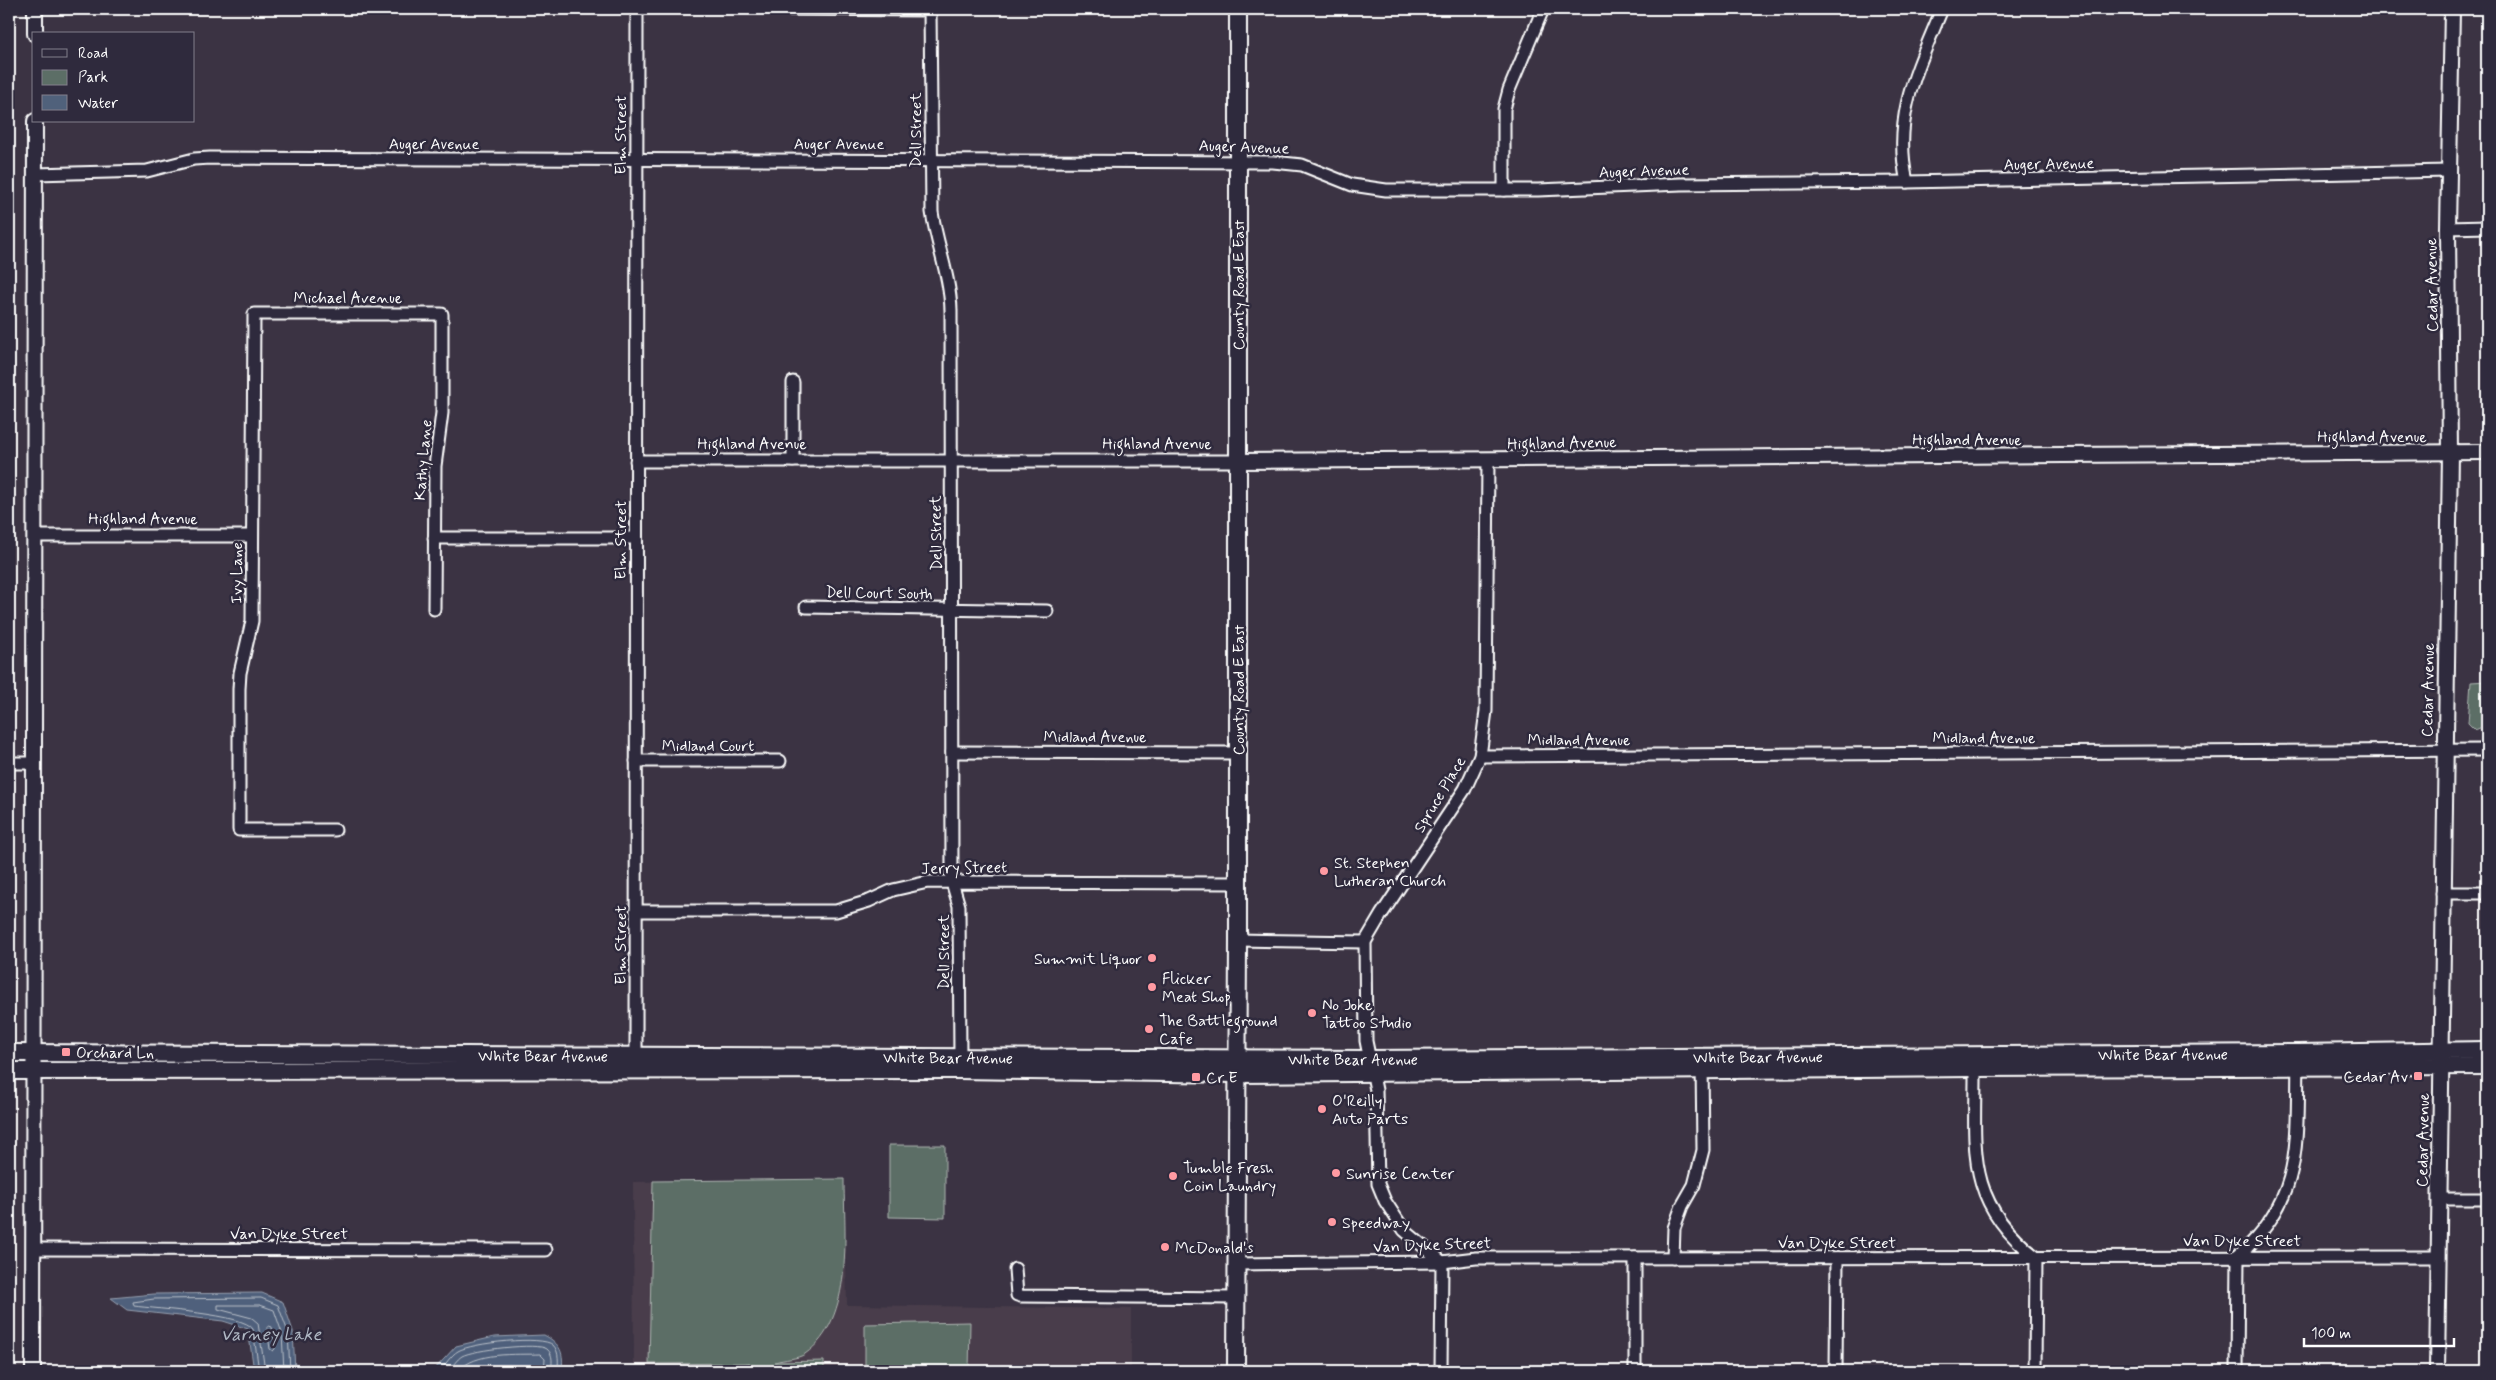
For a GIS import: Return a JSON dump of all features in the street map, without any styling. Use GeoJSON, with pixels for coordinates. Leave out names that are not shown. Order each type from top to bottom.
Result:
{"type":"FeatureCollection","features":[{"type":"Feature","properties":{"kind":"main road","name":"County Road E East"},"geometry":{"type":"LineString","coordinates":[[1236,1371],[1238,9]]}},
{"type":"Feature","properties":{"kind":"main road","name":"White Bear Avenue"},"geometry":{"type":"LineString","coordinates":[[2298,1060],[2440,1049],[2487,1050]]}},
{"type":"Feature","properties":{"kind":"main road","name":"White Bear Avenue"},"geometry":{"type":"LineString","coordinates":[[9,1053],[959,1070],[1370,1065],[2298,1060],[2440,1067],[2487,1066]]}},
{"type":"Feature","properties":{"kind":"main road","name":"White Bear Avenue"},"geometry":{"type":"LineString","coordinates":[[9,1071],[960,1058],[1237,1066]]}},
{"type":"Feature","properties":{"kind":"street"},"geometry":{"type":"LineString","coordinates":[[35,9],[35,32]]}},
{"type":"Feature","properties":{"kind":"street","name":"Elm Street"},"geometry":{"type":"LineString","coordinates":[[636,1063],[637,9]]}},
{"type":"Feature","properties":{"kind":"street"},"geometry":{"type":"LineString","coordinates":[[778,9],[930,9]]}},
{"type":"Feature","properties":{"kind":"street","name":"Dell Street"},"geometry":{"type":"LineString","coordinates":[[930,9],[932,212],[951,292],[952,882],[959,906],[960,1058]]}},
{"type":"Feature","properties":{"kind":"street"},"geometry":{"type":"LineString","coordinates":[[1504,190],[1504,109],[1509,90],[1543,9]]}},
{"type":"Feature","properties":{"kind":"street"},"geometry":{"type":"LineString","coordinates":[[1907,182],[1904,168],[1906,99],[1942,9]]}},
{"type":"Feature","properties":{"kind":"street","name":"Cedar Avenue"},"geometry":{"type":"LineString","coordinates":[[2437,1371],[2444,751],[2450,452],[2448,228],[2452,9]]}},
{"type":"Feature","properties":{"kind":"street"},"geometry":{"type":"LineString","coordinates":[[33,1371],[35,122]]}},
{"type":"Feature","properties":{"kind":"street","name":"Auger Avenue"},"geometry":{"type":"LineString","coordinates":[[35,174],[147,171],[194,159],[210,158],[931,159],[1238,162],[1302,165],[1352,185],[1386,190],[1504,190],[1682,184],[1907,182],[2449,170]]}},
{"type":"Feature","properties":{"kind":"street"},"geometry":{"type":"LineString","coordinates":[[2448,228],[2487,227]]}},
{"type":"Feature","properties":{"kind":"street","name":"Michael Avenue"},"geometry":{"type":"LineString","coordinates":[[254,314],[442,314]]}},
{"type":"Feature","properties":{"kind":"street","name":"Ivy Lane"},"geometry":{"type":"LineString","coordinates":[[254,314],[252,621],[240,672],[239,830],[335,830]]}},
{"type":"Feature","properties":{"kind":"street","name":"Kathy Lane"},"geometry":{"type":"LineString","coordinates":[[434,609],[434,466],[442,413],[442,314]]}},
{"type":"Feature","properties":{"kind":"street"},"geometry":{"type":"LineString","coordinates":[[792,382],[793,461]]}},
{"type":"Feature","properties":{"kind":"street","name":"Highland Avenue"},"geometry":{"type":"LineString","coordinates":[[636,461],[1488,460],[2487,452]]}},
{"type":"Feature","properties":{"kind":"street","name":"Spruce Place"},"geometry":{"type":"LineString","coordinates":[[1365,942],[1381,914],[1465,789],[1480,756],[1486,711],[1488,460]]}},
{"type":"Feature","properties":{"kind":"street","name":"Highland Avenue"},"geometry":{"type":"LineString","coordinates":[[34,536],[252,536]]}},
{"type":"Feature","properties":{"kind":"street"},"geometry":{"type":"LineString","coordinates":[[434,538],[636,538]]}},
{"type":"Feature","properties":{"kind":"street","name":"Dell Court South"},"geometry":{"type":"LineString","coordinates":[[806,607],[1047,611]]}},
{"type":"Feature","properties":{"kind":"street","name":"Midland Avenue"},"geometry":{"type":"LineString","coordinates":[[1480,756],[2487,750]]}},
{"type":"Feature","properties":{"kind":"street","name":"Midland Avenue"},"geometry":{"type":"LineString","coordinates":[[952,752],[1238,753]]}},
{"type":"Feature","properties":{"kind":"street","name":"Midland Court"},"geometry":{"type":"LineString","coordinates":[[636,761],[780,761]]}},
{"type":"Feature","properties":{"kind":"street"},"geometry":{"type":"LineString","coordinates":[[9,763],[34,763]]}},
{"type":"Feature","properties":{"kind":"street","name":"Jerry Street"},"geometry":{"type":"LineString","coordinates":[[636,911],[836,911],[862,904],[910,884],[952,882],[1238,883]]}},
{"type":"Feature","properties":{"kind":"street"},"geometry":{"type":"LineString","coordinates":[[2442,893],[2487,893]]}},
{"type":"Feature","properties":{"kind":"street"},"geometry":{"type":"LineString","coordinates":[[1238,940],[1365,942],[1370,1065],[1376,1090],[1378,1184],[1385,1201],[1404,1230],[1442,1262],[1441,1371]]}},
{"type":"Feature","properties":{"kind":"street"},"geometry":{"type":"LineString","coordinates":[[2236,1371],[2238,1256],[2266,1226],[2286,1192],[2293,1172],[2297,1151],[2298,1060]]}},
{"type":"Feature","properties":{"kind":"street"},"geometry":{"type":"LineString","coordinates":[[1974,1061],[1974,1151],[1980,1183],[1991,1208],[2006,1231],[2036,1257],[2035,1371]]}},
{"type":"Feature","properties":{"kind":"street"},"geometry":{"type":"LineString","coordinates":[[1673,1258],[1674,1228],[1682,1206],[1694,1185],[1703,1150],[1702,1063]]}},
{"type":"Feature","properties":{"kind":"street"},"geometry":{"type":"LineString","coordinates":[[2439,1199],[2487,1199]]}},
{"type":"Feature","properties":{"kind":"street","name":"Van Dyke Street"},"geometry":{"type":"LineString","coordinates":[[33,1249],[546,1250]]}},
{"type":"Feature","properties":{"kind":"street","name":"Van Dyke Street"},"geometry":{"type":"LineString","coordinates":[[1237,1264],[1442,1262],[1476,1258],[2438,1257]]}},
{"type":"Feature","properties":{"kind":"street"},"geometry":{"type":"LineString","coordinates":[[1635,1258],[1635,1371]]}},
{"type":"Feature","properties":{"kind":"street"},"geometry":{"type":"LineString","coordinates":[[1836,1371],[1837,1258]]}},
{"type":"Feature","properties":{"kind":"street"},"geometry":{"type":"LineString","coordinates":[[1015,1269],[1015,1287],[1017,1295],[1020,1296],[1236,1298]]}},
{"type":"Feature","properties":{"kind":"shaded area"},"geometry":{"type":"Polygon","coordinates":[[[844,1179],[847,1305],[1131,1309],[1131,1371],[634,1371],[633,1182],[844,1179]]]}},
{"type":"Feature","properties":{"kind":"green space"},"geometry":{"type":"Polygon","coordinates":[[[2487,681],[2487,725],[2475,730],[2468,723],[2471,682],[2487,681]]]}},
{"type":"Feature","properties":{"kind":"green space"},"geometry":{"type":"Polygon","coordinates":[[[889,1145],[945,1145],[945,1218],[889,1217],[889,1145]]]}},
{"type":"Feature","properties":{"kind":"green space"},"geometry":{"type":"Polygon","coordinates":[[[844,1179],[845,1248],[843,1273],[839,1297],[832,1319],[821,1339],[805,1354],[775,1362],[824,1361],[824,1371],[721,1371],[750,1363],[649,1364],[653,1181],[844,1179]]]}},
{"type":"Feature","properties":{"kind":"green space"},"geometry":{"type":"Polygon","coordinates":[[[970,1322],[969,1371],[865,1371],[865,1324],[970,1322]]]}},
{"type":"Feature","properties":{"kind":"water","name":"Varney Lake"},"geometry":{"type":"Polygon","coordinates":[[[262,1293],[283,1302],[293,1331],[295,1371],[254,1371],[248,1329],[223,1321],[127,1310],[111,1298],[154,1294],[262,1293]]]}},
{"type":"Feature","properties":{"kind":"water"},"geometry":{"type":"Polygon","coordinates":[[[544,1335],[558,1346],[562,1354],[562,1371],[433,1371],[456,1346],[494,1337],[544,1335]]]}},
{"type":"Feature","properties":{"kind":"place","name":"St. Stephen Lutheran Church"},"geometry":{"type":"Point","coordinates":[1324,871]}},
{"type":"Feature","properties":{"kind":"place","name":"Summit Liquor"},"geometry":{"type":"Point","coordinates":[1152,958]}},
{"type":"Feature","properties":{"kind":"place","name":"Flicker Meat Shop"},"geometry":{"type":"Point","coordinates":[1152,987]}},
{"type":"Feature","properties":{"kind":"place","name":"No Joke Tattoo Studio"},"geometry":{"type":"Point","coordinates":[1312,1013]}},
{"type":"Feature","properties":{"kind":"place","name":"The Battleground Cafe"},"geometry":{"type":"Point","coordinates":[1149,1029]}},
{"type":"Feature","properties":{"kind":"place","name":"Orchard Ln"},"geometry":{"type":"Point","coordinates":[66,1052]}},
{"type":"Feature","properties":{"kind":"place","name":"Cedar Av"},"geometry":{"type":"Point","coordinates":[2418,1076]}},
{"type":"Feature","properties":{"kind":"place","name":"Cr E"},"geometry":{"type":"Point","coordinates":[1196,1077]}},
{"type":"Feature","properties":{"kind":"place","name":"O'Reilly Auto Parts"},"geometry":{"type":"Point","coordinates":[1322,1109]}},
{"type":"Feature","properties":{"kind":"place","name":"Sunrise Center"},"geometry":{"type":"Point","coordinates":[1336,1173]}},
{"type":"Feature","properties":{"kind":"place","name":"Tumble Fresh Coin Laundry"},"geometry":{"type":"Point","coordinates":[1173,1176]}},
{"type":"Feature","properties":{"kind":"place","name":"Speedway"},"geometry":{"type":"Point","coordinates":[1332,1222]}},
{"type":"Feature","properties":{"kind":"place","name":"McDonald's"},"geometry":{"type":"Point","coordinates":[1165,1247]}}]}
